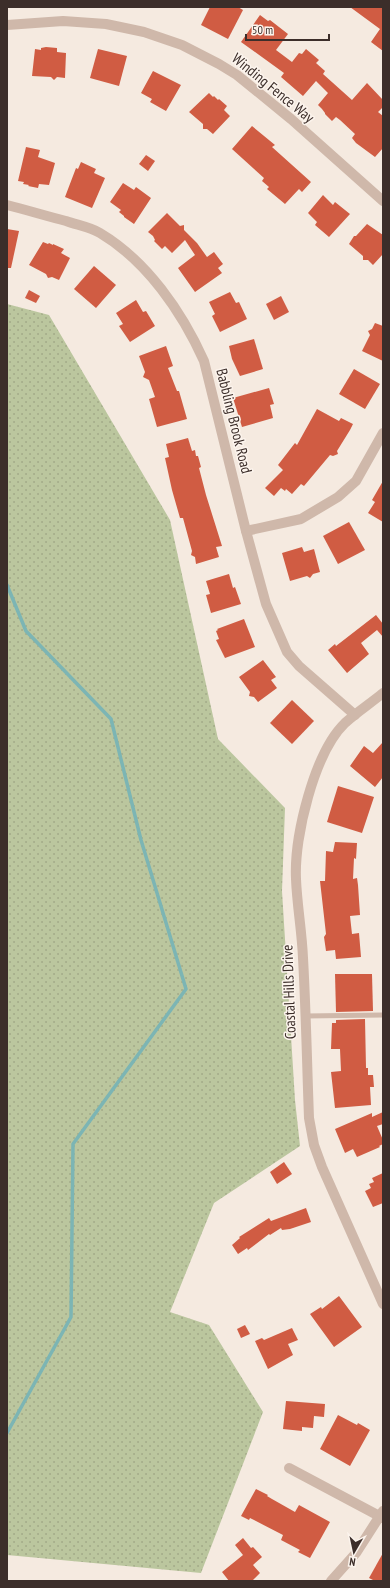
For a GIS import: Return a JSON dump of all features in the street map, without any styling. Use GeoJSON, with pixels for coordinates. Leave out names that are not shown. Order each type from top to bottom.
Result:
{"type":"FeatureCollection","features":[{"type":"Feature","properties":{"kind":"street","name":"Winding Fence Way"},"geometry":{"type":"LineString","coordinates":[[7,25],[62,21],[106,24],[144,32],[182,45],[237,75],[291,119],[383,201]]}},
{"type":"Feature","properties":{"kind":"street","name":"Babbling Brook Road"},"geometry":{"type":"LineString","coordinates":[[7,205],[54,218],[99,233],[129,256],[150,275],[171,302],[188,328],[204,361],[246,531],[266,604],[287,652],[299,666],[355,715]]}},
{"type":"Feature","properties":{"kind":"street"},"geometry":{"type":"LineString","coordinates":[[246,531],[301,519],[338,497],[356,481],[383,433]]}},
{"type":"Feature","properties":{"kind":"street","name":"Coastal Hills Drive"},"geometry":{"type":"LineString","coordinates":[[383,693],[355,715],[337,733],[319,766],[307,798],[299,836],[296,879],[303,957],[309,1118],[314,1145],[322,1167],[383,1304]]}},
{"type":"Feature","properties":{"kind":"street"},"geometry":{"type":"LineString","coordinates":[[289,1468],[382,1515],[356,1553],[331,1581]]}},
{"type":"Feature","properties":{"kind":"lane"},"geometry":{"type":"LineString","coordinates":[[305,1016],[383,1015]]}},
{"type":"Feature","properties":{"kind":"green space"},"geometry":{"type":"Polygon","coordinates":[[[7,304],[49,315],[170,520],[218,739],[285,808],[282,891],[295,1100],[300,1146],[214,1203],[170,1312],[209,1325],[263,1412],[201,1573],[7,1555],[7,304]]]}},
{"type":"Feature","properties":{"kind":"building"},"geometry":{"type":"Polygon","coordinates":[[[210,7],[238,7],[243,10],[228,39],[201,25],[210,7]]]}},
{"type":"Feature","properties":{"kind":"building"},"geometry":{"type":"Polygon","coordinates":[[[350,7],[383,7],[383,51],[371,42],[380,29],[350,7]]]}},
{"type":"Feature","properties":{"kind":"building"},"geometry":{"type":"Polygon","coordinates":[[[260,15],[268,21],[270,20],[288,34],[276,50],[292,62],[299,53],[302,54],[306,49],[319,60],[316,63],[325,71],[323,74],[352,100],[367,83],[383,100],[383,107],[378,112],[383,116],[383,148],[375,157],[356,143],[352,138],[355,134],[340,120],[336,117],[332,121],[318,105],[328,93],[316,81],[303,96],[281,77],[284,73],[241,42],[260,15]]]}},
{"type":"Feature","properties":{"kind":"building"},"geometry":{"type":"Polygon","coordinates":[[[41,48],[57,48],[57,52],[66,53],[65,78],[57,77],[54,80],[51,77],[32,76],[35,49],[41,50],[41,48]]]}},
{"type":"Feature","properties":{"kind":"building"},"geometry":{"type":"Polygon","coordinates":[[[98,49],[127,56],[119,86],[90,78],[98,49]]]}},
{"type":"Feature","properties":{"kind":"building"},"geometry":{"type":"Polygon","coordinates":[[[153,71],[181,85],[166,111],[150,102],[152,99],[141,93],[153,71]]]}},
{"type":"Feature","properties":{"kind":"building"},"geometry":{"type":"Polygon","coordinates":[[[209,93],[227,106],[224,110],[230,116],[213,134],[207,129],[203,129],[203,124],[189,112],[209,93]]]}},
{"type":"Feature","properties":{"kind":"building"},"geometry":{"type":"Polygon","coordinates":[[[252,126],[275,145],[272,147],[311,182],[302,192],[299,189],[285,204],[267,189],[269,187],[262,181],[264,178],[232,149],[252,126]]]}},
{"type":"Feature","properties":{"kind":"building"},"geometry":{"type":"Polygon","coordinates":[[[26,147],[40,150],[38,157],[55,163],[49,185],[39,184],[38,188],[28,186],[29,185],[23,184],[24,182],[18,181],[26,147]]]}},
{"type":"Feature","properties":{"kind":"building"},"geometry":{"type":"Polygon","coordinates":[[[146,155],[155,161],[148,171],[139,164],[146,155]]]}},
{"type":"Feature","properties":{"kind":"building"},"geometry":{"type":"Polygon","coordinates":[[[81,162],[96,169],[94,173],[105,178],[92,208],[65,197],[76,168],[78,169],[81,162]]]}},
{"type":"Feature","properties":{"kind":"building"},"geometry":{"type":"Polygon","coordinates":[[[123,183],[134,190],[136,187],[151,198],[134,224],[124,217],[119,212],[121,210],[110,202],[123,183]]]}},
{"type":"Feature","properties":{"kind":"building"},"geometry":{"type":"Polygon","coordinates":[[[323,195],[333,205],[335,202],[350,214],[329,237],[315,225],[317,222],[308,213],[323,195]]]}},
{"type":"Feature","properties":{"kind":"building"},"geometry":{"type":"Polygon","coordinates":[[[167,213],[180,226],[184,225],[184,230],[197,243],[207,257],[214,252],[223,264],[218,268],[222,273],[195,292],[178,268],[195,255],[185,240],[172,253],[165,246],[162,249],[154,241],[153,236],[148,232],[167,213]]]}},
{"type":"Feature","properties":{"kind":"building"},"geometry":{"type":"Polygon","coordinates":[[[367,224],[383,235],[383,254],[373,265],[368,260],[363,260],[363,256],[349,244],[354,236],[356,236],[367,224]]]}},
{"type":"Feature","properties":{"kind":"building"},"geometry":{"type":"Polygon","coordinates":[[[7,229],[19,231],[11,268],[7,268],[7,229]]]}},
{"type":"Feature","properties":{"kind":"building"},"geometry":{"type":"Polygon","coordinates":[[[43,242],[53,244],[64,249],[61,253],[70,258],[59,280],[52,277],[48,278],[46,274],[29,265],[43,242]]]}},
{"type":"Feature","properties":{"kind":"building"},"geometry":{"type":"Polygon","coordinates":[[[94,266],[116,285],[96,308],[74,289],[94,266]]]}},
{"type":"Feature","properties":{"kind":"building"},"geometry":{"type":"Polygon","coordinates":[[[29,290],[40,296],[36,303],[25,298],[29,290]]]}},
{"type":"Feature","properties":{"kind":"building"},"geometry":{"type":"Polygon","coordinates":[[[230,292],[236,303],[239,302],[247,319],[220,332],[212,316],[215,314],[209,302],[230,292]]]}},
{"type":"Feature","properties":{"kind":"building"},"geometry":{"type":"Polygon","coordinates":[[[281,296],[289,312],[274,320],[266,304],[281,296]]]}},
{"type":"Feature","properties":{"kind":"building"},"geometry":{"type":"Polygon","coordinates":[[[136,300],[143,312],[146,311],[155,326],[130,342],[119,326],[123,324],[116,313],[136,300]]]}},
{"type":"Feature","properties":{"kind":"building"},"geometry":{"type":"Polygon","coordinates":[[[375,323],[383,326],[383,361],[362,351],[370,335],[368,331],[372,329],[375,323]]]}},
{"type":"Feature","properties":{"kind":"building"},"geometry":{"type":"Polygon","coordinates":[[[254,339],[263,369],[240,376],[232,359],[229,346],[254,339]]]}},
{"type":"Feature","properties":{"kind":"building"},"geometry":{"type":"Polygon","coordinates":[[[166,346],[173,366],[168,368],[177,391],[179,391],[187,419],[157,427],[149,399],[155,397],[149,380],[143,377],[145,372],[139,356],[166,346]]]}},
{"type":"Feature","properties":{"kind":"building"},"geometry":{"type":"Polygon","coordinates":[[[354,369],[380,384],[365,409],[339,394],[354,369]]]}},
{"type":"Feature","properties":{"kind":"building"},"geometry":{"type":"Polygon","coordinates":[[[269,388],[274,404],[270,405],[273,418],[242,427],[233,398],[269,388]]]}},
{"type":"Feature","properties":{"kind":"building"},"geometry":{"type":"Polygon","coordinates":[[[317,409],[339,421],[341,418],[353,424],[337,451],[338,454],[333,456],[330,455],[304,486],[301,484],[292,494],[286,489],[285,491],[281,488],[274,496],[265,488],[283,470],[278,465],[295,443],[297,445],[317,409]]]}},
{"type":"Feature","properties":{"kind":"building"},"geometry":{"type":"Polygon","coordinates":[[[188,438],[192,451],[195,450],[196,456],[198,456],[201,467],[199,468],[206,495],[222,546],[216,547],[219,557],[196,564],[195,557],[191,555],[192,551],[183,518],[180,518],[165,458],[169,457],[166,444],[188,438]]]}},
{"type":"Feature","properties":{"kind":"building"},"geometry":{"type":"Polygon","coordinates":[[[383,481],[383,522],[368,513],[375,502],[372,500],[383,481]]]}},
{"type":"Feature","properties":{"kind":"building"},"geometry":{"type":"Polygon","coordinates":[[[349,522],[365,550],[338,564],[323,536],[349,522]]]}},
{"type":"Feature","properties":{"kind":"building"},"geometry":{"type":"Polygon","coordinates":[[[302,547],[304,552],[314,549],[320,572],[313,574],[310,578],[307,576],[290,581],[282,553],[302,547]]]}},
{"type":"Feature","properties":{"kind":"building"},"geometry":{"type":"Polygon","coordinates":[[[229,574],[233,588],[235,587],[241,604],[211,613],[206,595],[210,594],[206,581],[229,574]]]}},
{"type":"Feature","properties":{"kind":"building"},"geometry":{"type":"Polygon","coordinates":[[[376,615],[383,624],[383,637],[377,630],[361,643],[369,654],[347,673],[328,650],[335,644],[336,646],[376,615]]]}},
{"type":"Feature","properties":{"kind":"building"},"geometry":{"type":"Polygon","coordinates":[[[244,619],[255,647],[225,658],[216,640],[219,639],[216,631],[218,630],[217,629],[244,619]]]}},
{"type":"Feature","properties":{"kind":"building"},"geometry":{"type":"Polygon","coordinates":[[[263,660],[276,677],[271,680],[277,688],[258,702],[254,697],[249,696],[250,692],[239,677],[263,660]]]}},
{"type":"Feature","properties":{"kind":"building"},"geometry":{"type":"Polygon","coordinates":[[[292,700],[314,721],[292,744],[270,723],[292,700]]]}},
{"type":"Feature","properties":{"kind":"building"},"geometry":{"type":"Polygon","coordinates":[[[383,742],[383,777],[375,787],[350,766],[364,746],[373,753],[383,742]]]}},
{"type":"Feature","properties":{"kind":"building"},"geometry":{"type":"Polygon","coordinates":[[[338,786],[374,797],[362,833],[327,822],[338,786]]]}},
{"type":"Feature","properties":{"kind":"building"},"geometry":{"type":"Polygon","coordinates":[[[335,842],[357,843],[356,859],[354,858],[353,879],[357,878],[360,915],[350,916],[352,934],[359,933],[361,957],[336,959],[335,950],[326,951],[324,937],[326,934],[320,881],[325,881],[326,851],[333,852],[335,842]]]}},
{"type":"Feature","properties":{"kind":"building"},"geometry":{"type":"Polygon","coordinates":[[[335,974],[372,974],[373,1011],[336,1012],[335,974]]]}},
{"type":"Feature","properties":{"kind":"building"},"geometry":{"type":"Polygon","coordinates":[[[365,1019],[366,1068],[368,1068],[368,1075],[373,1075],[374,1087],[370,1087],[371,1105],[335,1108],[331,1072],[341,1071],[340,1049],[331,1049],[332,1023],[336,1023],[336,1020],[365,1019]]]}},
{"type":"Feature","properties":{"kind":"building"},"geometry":{"type":"Polygon","coordinates":[[[383,1112],[383,1124],[377,1126],[383,1140],[383,1144],[379,1146],[380,1147],[357,1157],[353,1149],[345,1153],[335,1129],[372,1113],[372,1117],[383,1112]]]}},
{"type":"Feature","properties":{"kind":"building"},"geometry":{"type":"Polygon","coordinates":[[[284,1162],[292,1174],[277,1184],[270,1172],[284,1162]]]}},
{"type":"Feature","properties":{"kind":"building"},"geometry":{"type":"Polygon","coordinates":[[[383,1173],[383,1203],[373,1207],[365,1191],[371,1188],[369,1184],[374,1182],[372,1178],[383,1173]]]}},
{"type":"Feature","properties":{"kind":"building"},"geometry":{"type":"Polygon","coordinates":[[[306,1208],[311,1222],[290,1229],[282,1230],[281,1228],[270,1235],[269,1234],[248,1250],[247,1248],[238,1254],[232,1245],[240,1238],[239,1237],[269,1218],[271,1221],[306,1208]]]}},
{"type":"Feature","properties":{"kind":"building"},"geometry":{"type":"Polygon","coordinates":[[[339,1296],[362,1327],[334,1347],[310,1314],[321,1307],[322,1309],[339,1296]]]}},
{"type":"Feature","properties":{"kind":"building"},"geometry":{"type":"Polygon","coordinates":[[[245,1325],[250,1334],[241,1338],[237,1329],[245,1325]]]}},
{"type":"Feature","properties":{"kind":"building"},"geometry":{"type":"Polygon","coordinates":[[[292,1328],[298,1340],[288,1344],[293,1355],[268,1369],[255,1341],[262,1338],[264,1340],[292,1328]]]}},
{"type":"Feature","properties":{"kind":"building"},"geometry":{"type":"Polygon","coordinates":[[[286,1401],[325,1404],[324,1417],[314,1416],[313,1428],[302,1427],[302,1431],[283,1429],[286,1401]]]}},
{"type":"Feature","properties":{"kind":"building"},"geometry":{"type":"Polygon","coordinates":[[[338,1415],[357,1425],[358,1423],[370,1430],[350,1466],[320,1449],[338,1415]]]}},
{"type":"Feature","properties":{"kind":"building"},"geometry":{"type":"Polygon","coordinates":[[[256,1489],[295,1512],[299,1505],[330,1522],[310,1558],[298,1552],[300,1550],[281,1540],[283,1535],[250,1518],[249,1520],[241,1516],[256,1489]]]}},
{"type":"Feature","properties":{"kind":"building"},"geometry":{"type":"Polygon","coordinates":[[[243,1538],[251,1548],[253,1547],[262,1557],[253,1565],[260,1573],[252,1581],[229,1581],[222,1572],[243,1555],[235,1545],[243,1538]]]}},
{"type":"Feature","properties":{"kind":"building"},"geometry":{"type":"Polygon","coordinates":[[[383,1553],[383,1581],[375,1581],[369,1578],[383,1553]]]}},
{"type":"Feature","properties":{"kind":"waterway"},"geometry":{"type":"LineString","coordinates":[[7,585],[26,631],[111,719],[141,840],[186,989],[73,1144],[71,1317],[7,1433]]}}]}
